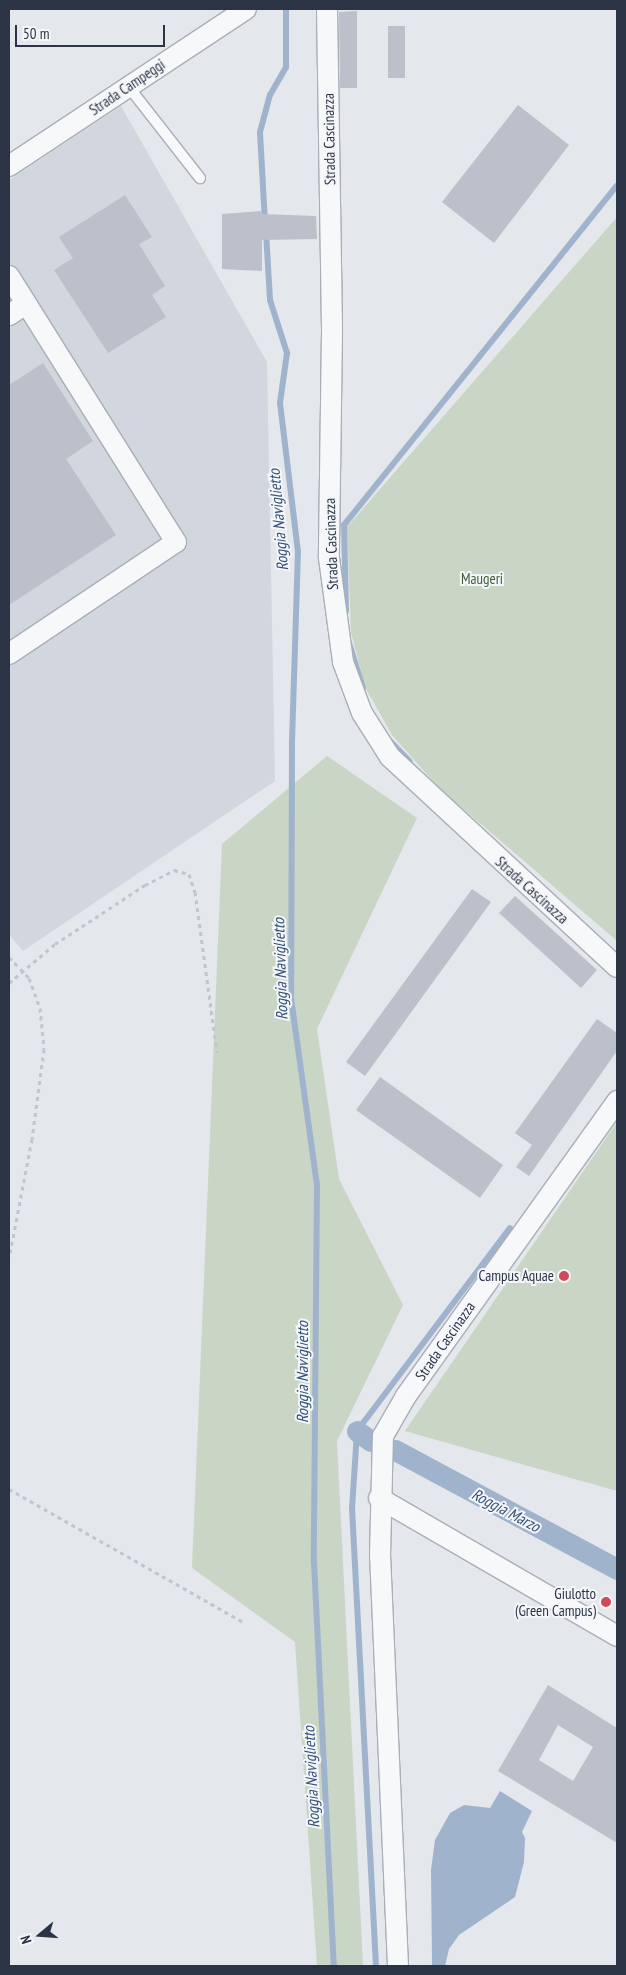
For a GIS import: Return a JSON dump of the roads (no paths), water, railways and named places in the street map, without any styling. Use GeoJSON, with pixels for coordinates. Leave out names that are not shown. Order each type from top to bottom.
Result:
{"type":"FeatureCollection","features":[{"type":"Feature","properties":{"kind":"street","name":"Strada Campeggi"},"geometry":{"type":"LineString","coordinates":[[9,166],[246,9]]}},
{"type":"Feature","properties":{"kind":"street","name":"Strada Cascinazza"},"geometry":{"type":"LineString","coordinates":[[326,9],[332,332],[329,558],[343,662],[362,713],[390,757],[617,967]]}},
{"type":"Feature","properties":{"kind":"street"},"geometry":{"type":"LineString","coordinates":[[9,276],[176,542],[9,654]]}},
{"type":"Feature","properties":{"kind":"street"},"geometry":{"type":"LineString","coordinates":[[9,315],[26,304]]}},
{"type":"Feature","properties":{"kind":"street","name":"Strada Cascinazza"},"geometry":{"type":"LineString","coordinates":[[398,1966],[379,1498],[383,1436],[406,1396],[617,1101]]}},
{"type":"Feature","properties":{"kind":"street"},"geometry":{"type":"LineString","coordinates":[[379,1498],[617,1636]]}},
{"type":"Feature","properties":{"kind":"lane"},"geometry":{"type":"LineString","coordinates":[[128,86],[200,178]]}},
{"type":"Feature","properties":{"kind":"water"},"geometry":{"type":"Polygon","coordinates":[[[500,1791],[532,1811],[522,1832],[525,1838],[524,1862],[515,1897],[459,1935],[449,1949],[445,1966],[432,1966],[431,1870],[435,1840],[450,1813],[464,1805],[490,1808],[500,1791]]]}},
{"type":"Feature","properties":{"kind":"waterway","name":"Roggia Naviglietto"},"geometry":{"type":"LineString","coordinates":[[265,222],[260,132],[270,95],[286,67],[286,9]]}},
{"type":"Feature","properties":{"kind":"waterway"},"geometry":{"type":"LineString","coordinates":[[346,611],[344,525],[617,186]]}},
{"type":"Feature","properties":{"kind":"waterway","name":"Roggia Naviglietto"},"geometry":{"type":"LineString","coordinates":[[266,232],[270,300],[287,353],[280,403],[298,551],[292,746],[291,998],[317,1185],[314,1562],[334,1966]]}},
{"type":"Feature","properties":{"kind":"waterway"},"geometry":{"type":"LineString","coordinates":[[349,643],[363,688]]}},
{"type":"Feature","properties":{"kind":"waterway"},"geometry":{"type":"LineString","coordinates":[[390,741],[409,761]]}},
{"type":"Feature","properties":{"kind":"waterway"},"geometry":{"type":"LineString","coordinates":[[376,1966],[352,1509],[357,1431],[510,1228]]}},
{"type":"Feature","properties":{"kind":"waterway","name":"Roggia Marzo"},"geometry":{"type":"LineString","coordinates":[[357,1431],[371,1441]]}},
{"type":"Feature","properties":{"kind":"waterway","name":"Roggia Marzo"},"geometry":{"type":"LineString","coordinates":[[395,1450],[617,1569]]}},
{"type":"Feature","properties":{"kind":"place","name":"Campus Aquae"},"geometry":{"type":"Point","coordinates":[564,1276]}},
{"type":"Feature","properties":{"kind":"place","name":"Giulotto (Green Campus)"},"geometry":{"type":"Point","coordinates":[606,1602]}},
{"type":"Feature","properties":{"kind":"park label","name":"Maugeri"},"geometry":{"type":"Point","coordinates":[482,579]}}]}
